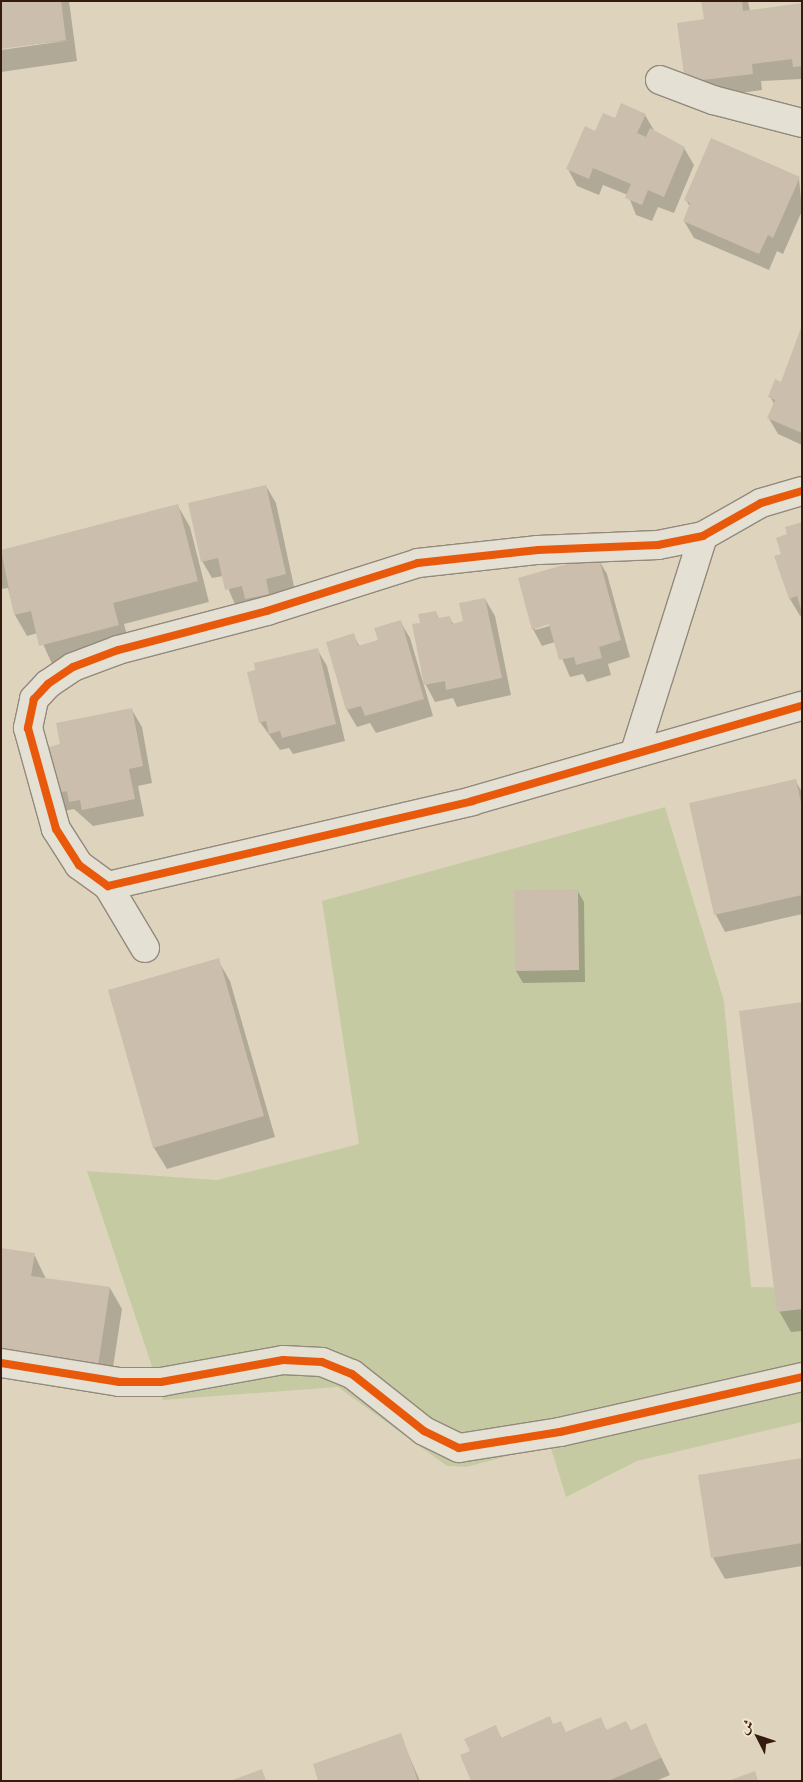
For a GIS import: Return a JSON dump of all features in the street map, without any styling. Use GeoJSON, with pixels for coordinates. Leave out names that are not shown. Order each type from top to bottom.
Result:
{"type":"FeatureCollection","features":[{"type":"Feature","properties":{"kind":"street"},"geometry":{"type":"LineString","coordinates":[[660,80],[713,100],[802,123]]}},
{"type":"Feature","properties":{"kind":"street"},"geometry":{"type":"LineString","coordinates":[[145,948],[108,886],[79,865],[56,829],[28,728],[34,699],[73,667],[418,563],[538,550],[658,545],[703,536],[761,503],[802,491]]}},
{"type":"Feature","properties":{"kind":"street"},"geometry":{"type":"LineString","coordinates":[[635,752],[703,536]]}},
{"type":"Feature","properties":{"kind":"street"},"geometry":{"type":"LineString","coordinates":[[108,886],[472,801],[635,752],[802,706]]}},
{"type":"Feature","properties":{"kind":"street"},"geometry":{"type":"LineString","coordinates":[[1,1363],[119,1382],[161,1382],[282,1360],[322,1362],[352,1374],[424,1431],[458,1448],[560,1432],[802,1377]]}},
{"type":"Feature","properties":{"kind":"green space"},"geometry":{"type":"Polygon","coordinates":[[[665,807],[724,1001],[751,1287],[802,1288],[802,1422],[637,1461],[566,1497],[550,1445],[466,1467],[447,1466],[338,1387],[163,1400],[87,1171],[217,1180],[359,1144],[322,901],[665,807]]]}},
{"type":"Feature","properties":{"kind":"building"},"geometry":{"type":"Polygon","coordinates":[[[1,1],[61,1],[66,40],[1,49],[1,1]]]}},
{"type":"Feature","properties":{"kind":"building"},"geometry":{"type":"Polygon","coordinates":[[[701,1],[742,1],[743,11],[802,3],[802,66],[793,67],[792,59],[752,64],[753,74],[685,82],[677,23],[704,19],[701,1]]]}},
{"type":"Feature","properties":{"kind":"building"},"geometry":{"type":"Polygon","coordinates":[[[621,103],[646,114],[637,133],[646,137],[650,128],[685,147],[664,197],[648,190],[642,205],[625,198],[631,184],[593,168],[589,179],[566,169],[585,126],[595,131],[603,113],[615,118],[621,103]]]}},
{"type":"Feature","properties":{"kind":"building"},"geometry":{"type":"Polygon","coordinates":[[[711,138],[800,177],[773,238],[768,235],[759,254],[683,221],[690,203],[684,200],[711,138]]]}},
{"type":"Feature","properties":{"kind":"building"},"geometry":{"type":"Polygon","coordinates":[[[802,325],[802,433],[767,418],[775,400],[768,397],[775,379],[781,382],[802,325]]]}},
{"type":"Feature","properties":{"kind":"building"},"geometry":{"type":"Polygon","coordinates":[[[266,485],[286,574],[266,579],[269,594],[245,599],[242,586],[225,590],[218,558],[201,562],[188,503],[266,485]]]}},
{"type":"Feature","properties":{"kind":"building"},"geometry":{"type":"Polygon","coordinates":[[[178,504],[198,581],[113,603],[119,625],[39,646],[31,611],[14,615],[1,550],[178,504]]]}},
{"type":"Feature","properties":{"kind":"building"},"geometry":{"type":"Polygon","coordinates":[[[802,522],[801,609],[797,596],[789,599],[774,556],[781,554],[776,538],[787,534],[785,527],[802,522]]]}},
{"type":"Feature","properties":{"kind":"building"},"geometry":{"type":"Polygon","coordinates":[[[598,555],[621,640],[599,647],[602,658],[576,665],[574,657],[559,660],[549,624],[532,630],[518,578],[598,555]]]}},
{"type":"Feature","properties":{"kind":"building"},"geometry":{"type":"Polygon","coordinates":[[[485,598],[502,678],[446,690],[445,681],[424,685],[412,624],[420,623],[418,614],[436,611],[438,618],[450,616],[452,624],[463,621],[459,603],[485,598]]]}},
{"type":"Feature","properties":{"kind":"building"},"geometry":{"type":"Polygon","coordinates":[[[401,620],[424,699],[365,716],[361,706],[346,710],[326,642],[354,633],[358,646],[378,640],[374,628],[401,620]]]}},
{"type":"Feature","properties":{"kind":"building"},"geometry":{"type":"Polygon","coordinates":[[[318,648],[336,724],[282,738],[280,731],[269,734],[266,721],[259,723],[247,672],[255,670],[254,663],[318,648]]]}},
{"type":"Feature","properties":{"kind":"building"},"geometry":{"type":"Polygon","coordinates":[[[132,708],[143,766],[129,769],[135,799],[82,810],[80,800],[69,802],[67,791],[53,794],[44,748],[60,744],[56,723],[132,708]]]}},
{"type":"Feature","properties":{"kind":"building"},"geometry":{"type":"Polygon","coordinates":[[[796,779],[802,807],[802,895],[714,915],[689,803],[796,779]]]}},
{"type":"Feature","properties":{"kind":"building"},"geometry":{"type":"Polygon","coordinates":[[[578,889],[579,970],[515,971],[514,890],[578,889]]]}},
{"type":"Feature","properties":{"kind":"building"},"geometry":{"type":"Polygon","coordinates":[[[219,958],[264,1116],[153,1148],[108,990],[219,958]]]}},
{"type":"Feature","properties":{"kind":"building"},"geometry":{"type":"Polygon","coordinates":[[[802,1002],[802,1309],[777,1312],[739,1011],[802,1002]]]}},
{"type":"Feature","properties":{"kind":"building"},"geometry":{"type":"Polygon","coordinates":[[[1,1248],[35,1253],[31,1276],[110,1287],[98,1366],[1,1352],[1,1248]]]}},
{"type":"Feature","properties":{"kind":"building"},"geometry":{"type":"Polygon","coordinates":[[[802,1458],[802,1543],[711,1558],[698,1475],[802,1458]]]}},
{"type":"Feature","properties":{"kind":"building"},"geometry":{"type":"Polygon","coordinates":[[[550,1716],[553,1724],[561,1721],[566,1732],[601,1717],[606,1730],[626,1721],[631,1730],[646,1723],[661,1758],[608,1781],[471,1781],[460,1755],[470,1751],[464,1739],[496,1725],[501,1738],[550,1716]]]}},
{"type":"Feature","properties":{"kind":"building"},"geometry":{"type":"Polygon","coordinates":[[[401,1733],[418,1781],[318,1781],[313,1764],[401,1733]]]}},
{"type":"Feature","properties":{"kind":"building"},"geometry":{"type":"Polygon","coordinates":[[[262,1769],[266,1781],[230,1781],[262,1769]]]}},
{"type":"Feature","properties":{"kind":"building"},"geometry":{"type":"Polygon","coordinates":[[[755,1771],[758,1781],[728,1781],[755,1771]]]}},
{"type":"Feature","properties":{"kind":"cycle path"},"geometry":{"type":"LineString","coordinates":[[802,491],[761,503],[703,536],[658,545],[538,550],[418,563],[267,611],[118,650],[73,667],[48,684],[34,699],[28,728],[56,829],[79,865],[108,886],[472,801],[802,706]]}},
{"type":"Feature","properties":{"kind":"cycle path"},"geometry":{"type":"LineString","coordinates":[[1,1363],[119,1382],[161,1382],[283,1360],[322,1362],[352,1374],[424,1431],[459,1448],[560,1432],[802,1377]]}}]}
